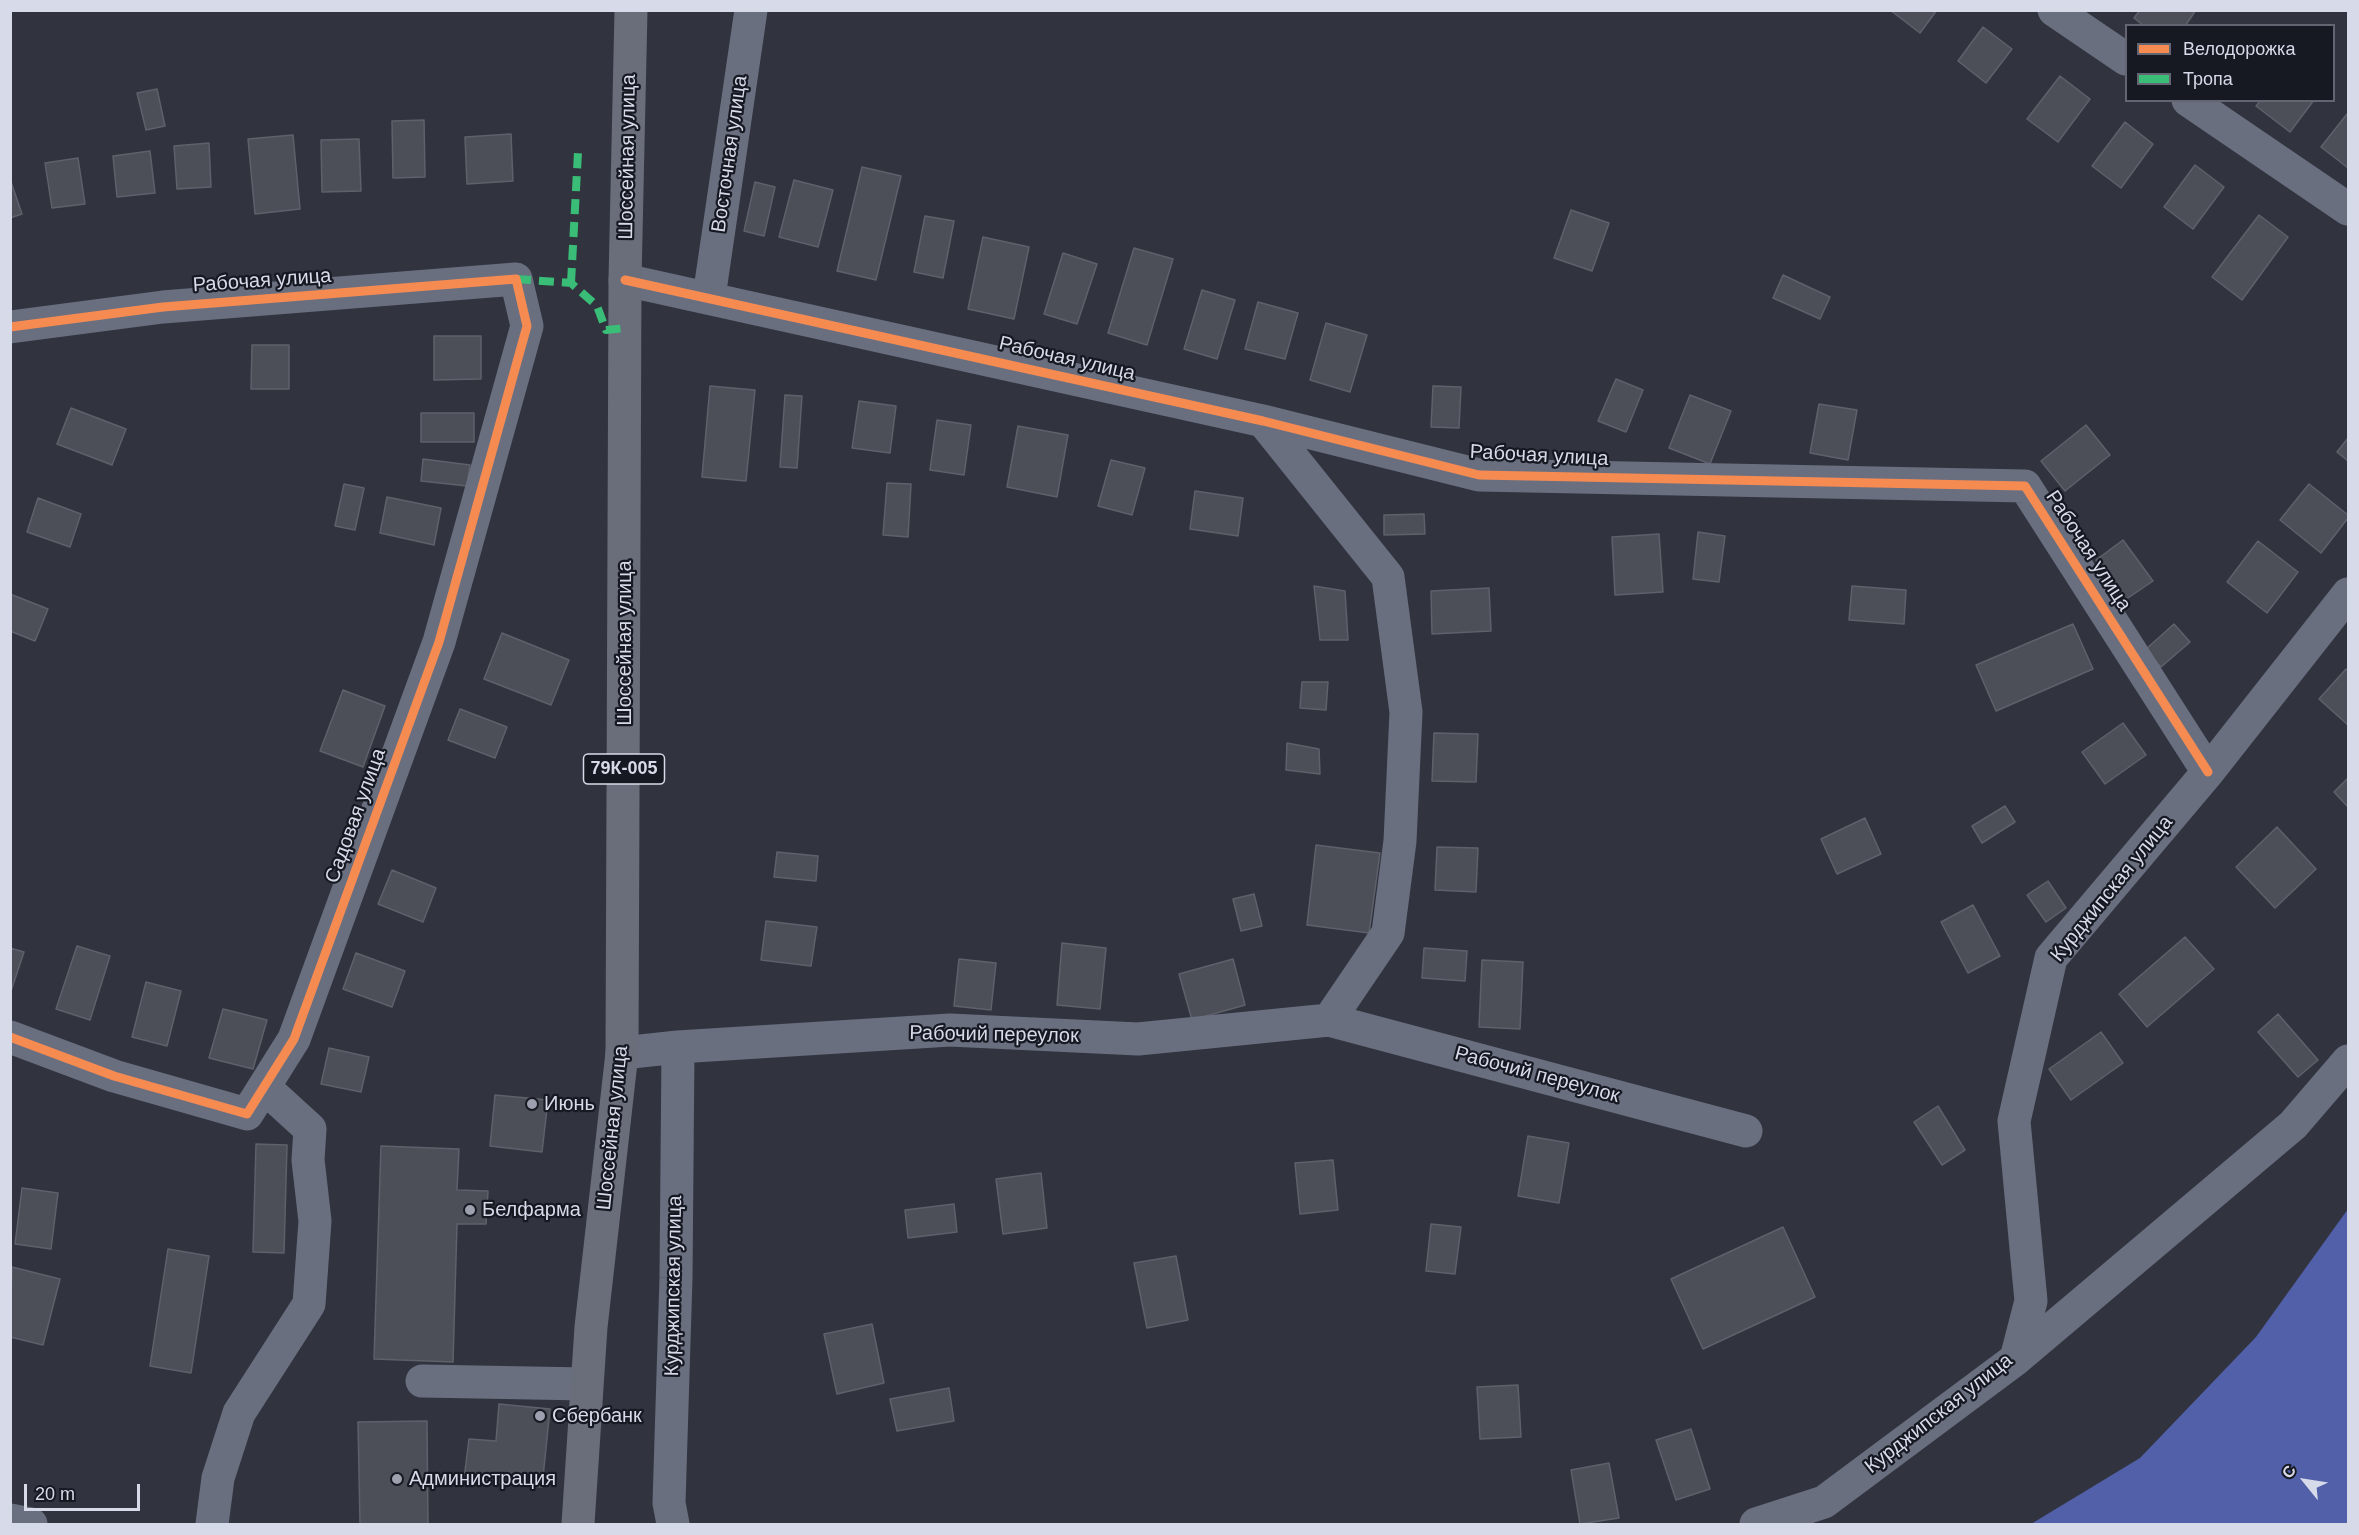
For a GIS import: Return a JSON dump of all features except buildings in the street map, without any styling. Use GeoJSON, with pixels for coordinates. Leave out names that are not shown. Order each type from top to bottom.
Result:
{"type":"FeatureCollection","features":[{"type":"Feature","properties":{"kind":"main road","name":"Шоссейная улица"},"geometry":{"type":"LineString","coordinates":[[578,1524],[586,1384],[622,1053],[626,280],[631,10]]}},
{"type":"Feature","properties":{"kind":"street","name":"Восточная улица"},"geometry":{"type":"LineString","coordinates":[[709,297],[751,10]]}},
{"type":"Feature","properties":{"kind":"street"},"geometry":{"type":"LineString","coordinates":[[2054,10],[2125,58]]}},
{"type":"Feature","properties":{"kind":"street"},"geometry":{"type":"LineString","coordinates":[[2191,102],[2349,209]]}},
{"type":"Feature","properties":{"kind":"street","name":"Рабочая улица"},"geometry":{"type":"LineString","coordinates":[[10,327],[163,307],[516,279]]}},
{"type":"Feature","properties":{"kind":"street","name":"Садовая улица"},"geometry":{"type":"LineString","coordinates":[[10,1037],[114,1076],[247,1113],[294,1039],[439,642],[527,326],[516,279]]}},
{"type":"Feature","properties":{"kind":"street","name":"Рабочая улица"},"geometry":{"type":"LineString","coordinates":[[626,280],[1263,421],[1479,475],[2025,486],[2208,772]]}},
{"type":"Feature","properties":{"kind":"street"},"geometry":{"type":"LineString","coordinates":[[1263,421],[1388,577],[1406,712],[1400,841],[1388,933],[1329,1020]]}},
{"type":"Feature","properties":{"kind":"street","name":"Курджипская улица"},"geometry":{"type":"LineString","coordinates":[[1756,1524],[1824,1502],[2016,1359],[2031,1301],[2014,1121],[2050,958],[2208,772],[2349,594]]}},
{"type":"Feature","properties":{"kind":"street","name":"Рабочий переулок"},"geometry":{"type":"LineString","coordinates":[[622,1053],[678,1047],[950,1030],[1138,1039],[1329,1020],[1746,1131]]}},
{"type":"Feature","properties":{"kind":"street","name":"Курджипская улица"},"geometry":{"type":"LineString","coordinates":[[673,1524],[669,1503],[676,1278],[678,1047]]}},
{"type":"Feature","properties":{"kind":"street"},"geometry":{"type":"LineString","coordinates":[[2016,1359],[2293,1125],[2349,1061]]}},
{"type":"Feature","properties":{"kind":"street"},"geometry":{"type":"LineString","coordinates":[[212,1524],[218,1478],[238,1413],[309,1304],[315,1221],[308,1160],[310,1130],[264,1086]]}},
{"type":"Feature","properties":{"kind":"street"},"geometry":{"type":"LineString","coordinates":[[422,1381],[586,1384]]}},
{"type":"Feature","properties":{"kind":"street"},"geometry":{"type":"LineString","coordinates":[[10,1520],[32,1524]]}},
{"type":"Feature","properties":{"kind":"water"},"geometry":{"type":"Polygon","coordinates":[[[2348,1209],[2348,1524],[2031,1524],[2140,1458],[2256,1337],[2348,1209]]]}},
{"type":"Feature","properties":{"kind":"marked path"},"geometry":{"type":"LineString","coordinates":[[571,283],[578,152]]}},
{"type":"Feature","properties":{"kind":"marked path"},"geometry":{"type":"LineString","coordinates":[[516,279],[571,283],[597,306],[606,330],[627,328]]}},
{"type":"Feature","properties":{"kind":"cycle path"},"geometry":{"type":"LineString","coordinates":[[10,327],[163,307],[516,279],[527,326],[439,642],[294,1039],[247,1114],[114,1076],[10,1037]]}},
{"type":"Feature","properties":{"kind":"cycle path"},"geometry":{"type":"LineString","coordinates":[[625,280],[1263,421],[1479,475],[2025,486],[2208,772]]}},
{"type":"Feature","properties":{"kind":"place","name":"Июнь"},"geometry":{"type":"Point","coordinates":[532,1104]}},
{"type":"Feature","properties":{"kind":"place","name":"Белфарма"},"geometry":{"type":"Point","coordinates":[470,1210]}},
{"type":"Feature","properties":{"kind":"place","name":"Сбербанк"},"geometry":{"type":"Point","coordinates":[540,1416]}},
{"type":"Feature","properties":{"kind":"place","name":"Администрация"},"geometry":{"type":"Point","coordinates":[397,1479]}}]}
